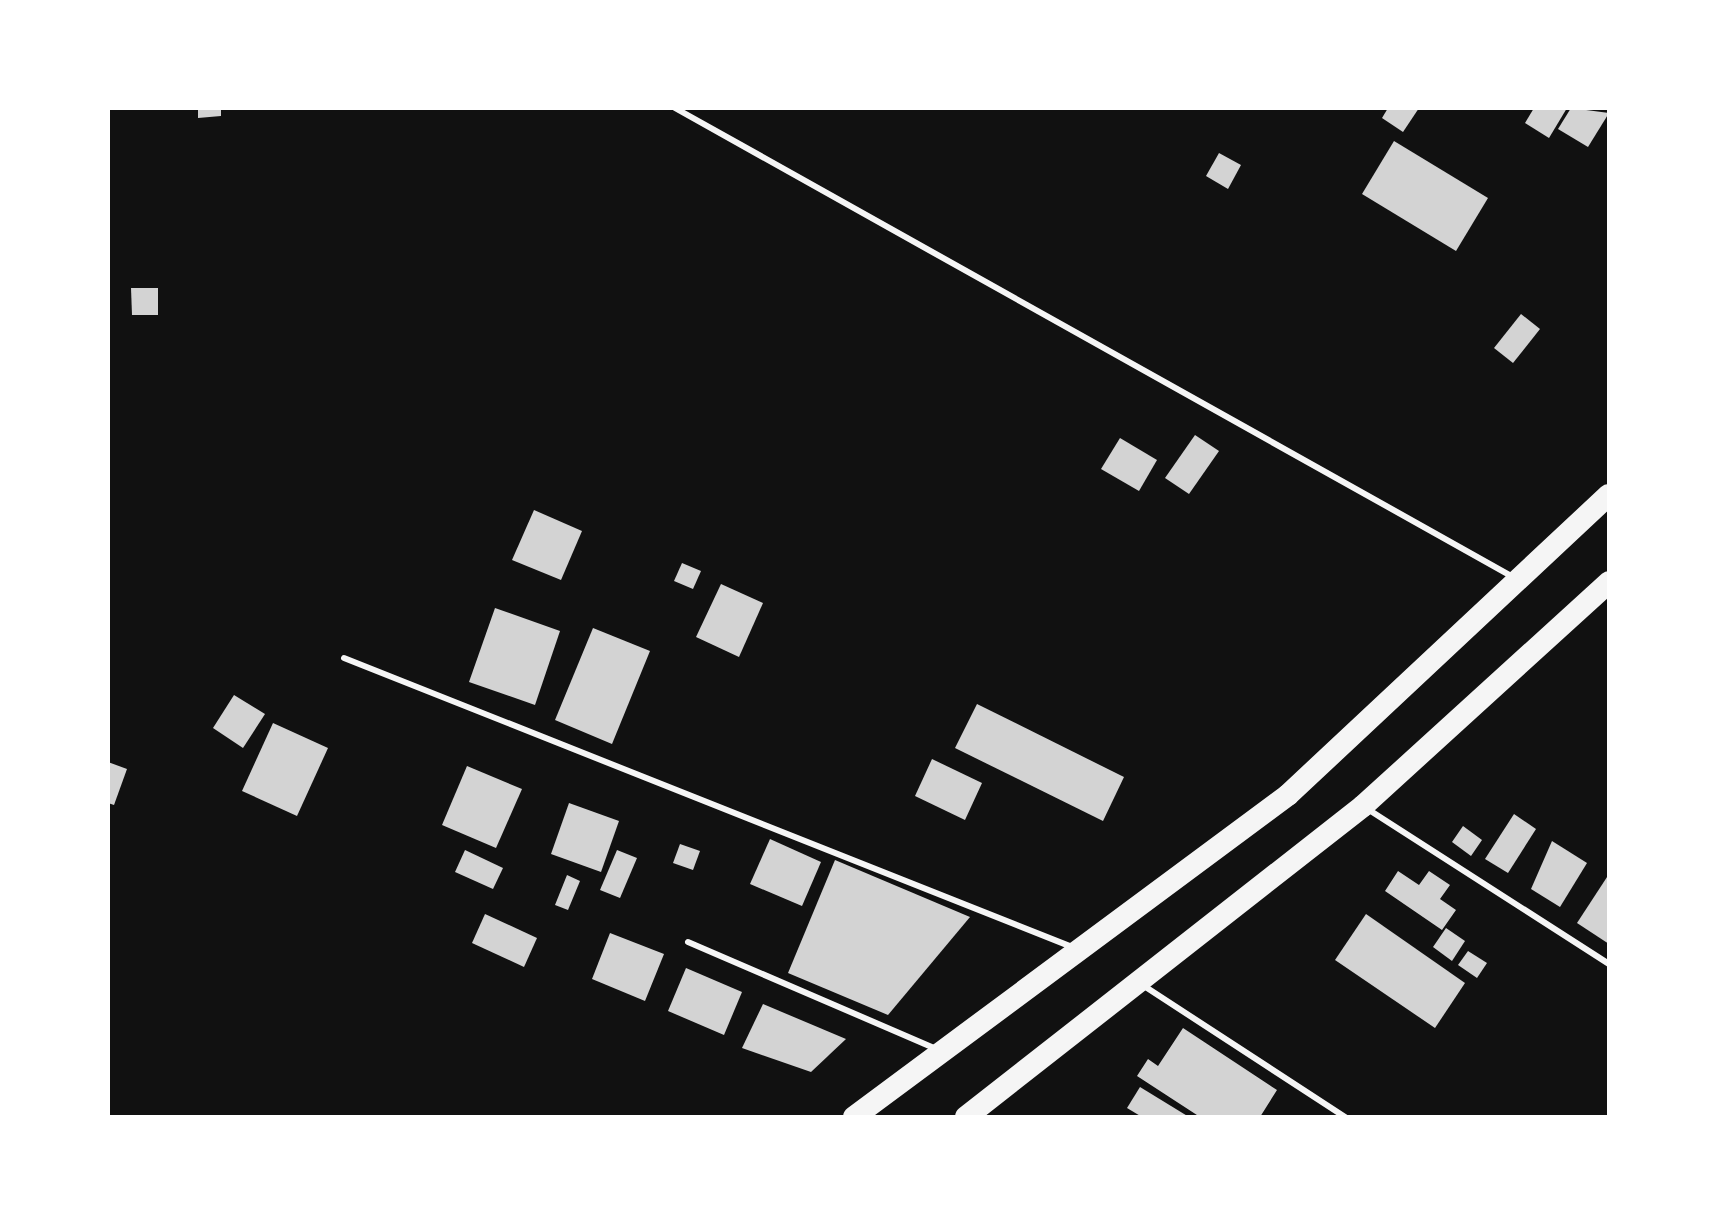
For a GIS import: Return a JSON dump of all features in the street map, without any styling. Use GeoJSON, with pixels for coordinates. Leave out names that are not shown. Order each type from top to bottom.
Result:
{"type":"FeatureCollection","features":[{"type":"Feature","properties":{"kind":"highway"},"geometry":{"type":"LineString","coordinates":[[854,1117],[944,1052],[1075,949],[1288,795],[1516,578],[1609,495]]}},
{"type":"Feature","properties":{"kind":"highway"},"geometry":{"type":"LineString","coordinates":[[966,1117],[1363,806],[1609,582]]}},
{"type":"Feature","properties":{"kind":"lane"},"geometry":{"type":"LineString","coordinates":[[675,108],[1516,578]]}},
{"type":"Feature","properties":{"kind":"lane"},"geometry":{"type":"LineString","coordinates":[[344,658],[1075,949]]}},
{"type":"Feature","properties":{"kind":"lane"},"geometry":{"type":"LineString","coordinates":[[1363,806],[1609,964]]}},
{"type":"Feature","properties":{"kind":"lane"},"geometry":{"type":"LineString","coordinates":[[688,942],[944,1052]]}},
{"type":"Feature","properties":{"kind":"lane"},"geometry":{"type":"LineString","coordinates":[[1138,982],[1345,1117]]}},
{"type":"Feature","properties":{"kind":"building"},"geometry":{"type":"Polygon","coordinates":[[[198,108],[221,108],[221,116],[198,118],[198,108]]]}},
{"type":"Feature","properties":{"kind":"building"},"geometry":{"type":"Polygon","coordinates":[[[1388,108],[1419,108],[1403,132],[1382,118],[1388,108]]]}},
{"type":"Feature","properties":{"kind":"building"},"geometry":{"type":"Polygon","coordinates":[[[1534,108],[1567,108],[1549,138],[1525,123],[1534,108]]]}},
{"type":"Feature","properties":{"kind":"building"},"geometry":{"type":"Polygon","coordinates":[[[1571,108],[1609,113],[1588,147],[1558,129],[1571,108]]]}},
{"type":"Feature","properties":{"kind":"building"},"geometry":{"type":"Polygon","coordinates":[[[1394,141],[1488,198],[1456,251],[1362,194],[1394,141]]]}},
{"type":"Feature","properties":{"kind":"building"},"geometry":{"type":"Polygon","coordinates":[[[1219,153],[1241,165],[1228,189],[1206,176],[1219,153]]]}},
{"type":"Feature","properties":{"kind":"building"},"geometry":{"type":"Polygon","coordinates":[[[131,288],[158,288],[158,315],[132,315],[131,288]]]}},
{"type":"Feature","properties":{"kind":"building"},"geometry":{"type":"Polygon","coordinates":[[[1521,314],[1540,329],[1513,363],[1494,348],[1521,314]]]}},
{"type":"Feature","properties":{"kind":"building"},"geometry":{"type":"Polygon","coordinates":[[[1195,435],[1219,451],[1189,494],[1165,478],[1195,435]]]}},
{"type":"Feature","properties":{"kind":"building"},"geometry":{"type":"Polygon","coordinates":[[[1120,438],[1157,460],[1139,491],[1101,469],[1120,438]]]}},
{"type":"Feature","properties":{"kind":"building"},"geometry":{"type":"Polygon","coordinates":[[[534,510],[582,531],[561,580],[512,560],[534,510]]]}},
{"type":"Feature","properties":{"kind":"building"},"geometry":{"type":"Polygon","coordinates":[[[682,563],[701,571],[693,589],[674,581],[682,563]]]}},
{"type":"Feature","properties":{"kind":"building"},"geometry":{"type":"Polygon","coordinates":[[[721,584],[763,603],[739,657],[696,637],[721,584]]]}},
{"type":"Feature","properties":{"kind":"building"},"geometry":{"type":"Polygon","coordinates":[[[495,608],[560,631],[535,705],[469,682],[495,608]]]}},
{"type":"Feature","properties":{"kind":"building"},"geometry":{"type":"Polygon","coordinates":[[[593,628],[650,651],[612,744],[555,720],[593,628]]]}},
{"type":"Feature","properties":{"kind":"building"},"geometry":{"type":"Polygon","coordinates":[[[234,695],[265,714],[243,748],[213,728],[234,695]]]}},
{"type":"Feature","properties":{"kind":"building"},"geometry":{"type":"Polygon","coordinates":[[[977,704],[1124,777],[1103,821],[955,748],[977,704]]]}},
{"type":"Feature","properties":{"kind":"building"},"geometry":{"type":"Polygon","coordinates":[[[273,723],[328,748],[297,816],[242,791],[273,723]]]}},
{"type":"Feature","properties":{"kind":"building"},"geometry":{"type":"Polygon","coordinates":[[[932,759],[982,783],[965,820],[915,796],[932,759]]]}},
{"type":"Feature","properties":{"kind":"building"},"geometry":{"type":"Polygon","coordinates":[[[108,762],[127,769],[114,805],[108,803],[108,762]]]}},
{"type":"Feature","properties":{"kind":"building"},"geometry":{"type":"Polygon","coordinates":[[[467,766],[522,789],[496,848],[442,825],[467,766]]]}},
{"type":"Feature","properties":{"kind":"building"},"geometry":{"type":"Polygon","coordinates":[[[569,803],[619,821],[601,872],[551,854],[569,803]]]}},
{"type":"Feature","properties":{"kind":"building"},"geometry":{"type":"Polygon","coordinates":[[[1514,814],[1536,829],[1508,873],[1485,859],[1514,814]]]}},
{"type":"Feature","properties":{"kind":"building"},"geometry":{"type":"Polygon","coordinates":[[[1463,826],[1482,840],[1471,856],[1452,842],[1463,826]]]}},
{"type":"Feature","properties":{"kind":"building"},"geometry":{"type":"Polygon","coordinates":[[[770,839],[821,862],[802,906],[750,884],[770,839]]]}},
{"type":"Feature","properties":{"kind":"building"},"geometry":{"type":"Polygon","coordinates":[[[1552,841],[1587,863],[1560,907],[1531,889],[1552,841]]]}},
{"type":"Feature","properties":{"kind":"building"},"geometry":{"type":"Polygon","coordinates":[[[680,844],[700,851],[693,870],[673,863],[680,844]]]}},
{"type":"Feature","properties":{"kind":"building"},"geometry":{"type":"Polygon","coordinates":[[[465,850],[503,868],[493,889],[455,872],[465,850]]]}},
{"type":"Feature","properties":{"kind":"building"},"geometry":{"type":"Polygon","coordinates":[[[617,850],[637,858],[620,898],[600,890],[617,850]]]}},
{"type":"Feature","properties":{"kind":"building"},"geometry":{"type":"Polygon","coordinates":[[[835,860],[970,917],[888,1015],[788,973],[835,860]]]}},
{"type":"Feature","properties":{"kind":"building"},"geometry":{"type":"Polygon","coordinates":[[[1398,871],[1419,885],[1429,871],[1450,885],[1440,899],[1456,910],[1442,930],[1385,891],[1398,871]]]}},
{"type":"Feature","properties":{"kind":"building"},"geometry":{"type":"Polygon","coordinates":[[[1609,874],[1609,944],[1577,923],[1609,874]]]}},
{"type":"Feature","properties":{"kind":"building"},"geometry":{"type":"Polygon","coordinates":[[[567,875],[580,881],[568,910],[555,905],[567,875]]]}},
{"type":"Feature","properties":{"kind":"building"},"geometry":{"type":"Polygon","coordinates":[[[485,914],[537,938],[524,967],[472,943],[485,914]]]}},
{"type":"Feature","properties":{"kind":"building"},"geometry":{"type":"Polygon","coordinates":[[[1366,914],[1465,983],[1435,1028],[1335,960],[1366,914]]]}},
{"type":"Feature","properties":{"kind":"building"},"geometry":{"type":"Polygon","coordinates":[[[1446,928],[1465,941],[1452,961],[1433,947],[1446,928]]]}},
{"type":"Feature","properties":{"kind":"building"},"geometry":{"type":"Polygon","coordinates":[[[610,933],[664,954],[645,1001],[592,979],[610,933]]]}},
{"type":"Feature","properties":{"kind":"building"},"geometry":{"type":"Polygon","coordinates":[[[1468,951],[1487,963],[1477,978],[1458,965],[1468,951]]]}},
{"type":"Feature","properties":{"kind":"building"},"geometry":{"type":"Polygon","coordinates":[[[686,968],[742,992],[724,1035],[668,1011],[686,968]]]}},
{"type":"Feature","properties":{"kind":"building"},"geometry":{"type":"Polygon","coordinates":[[[763,1004],[846,1039],[811,1072],[742,1048],[763,1004]]]}},
{"type":"Feature","properties":{"kind":"building"},"geometry":{"type":"Polygon","coordinates":[[[1183,1028],[1277,1090],[1260,1117],[1200,1117],[1137,1076],[1148,1059],[1158,1066],[1183,1028]]]}},
{"type":"Feature","properties":{"kind":"building"},"geometry":{"type":"Polygon","coordinates":[[[1140,1087],[1189,1117],[1142,1117],[1127,1108],[1140,1087]]]}}]}
